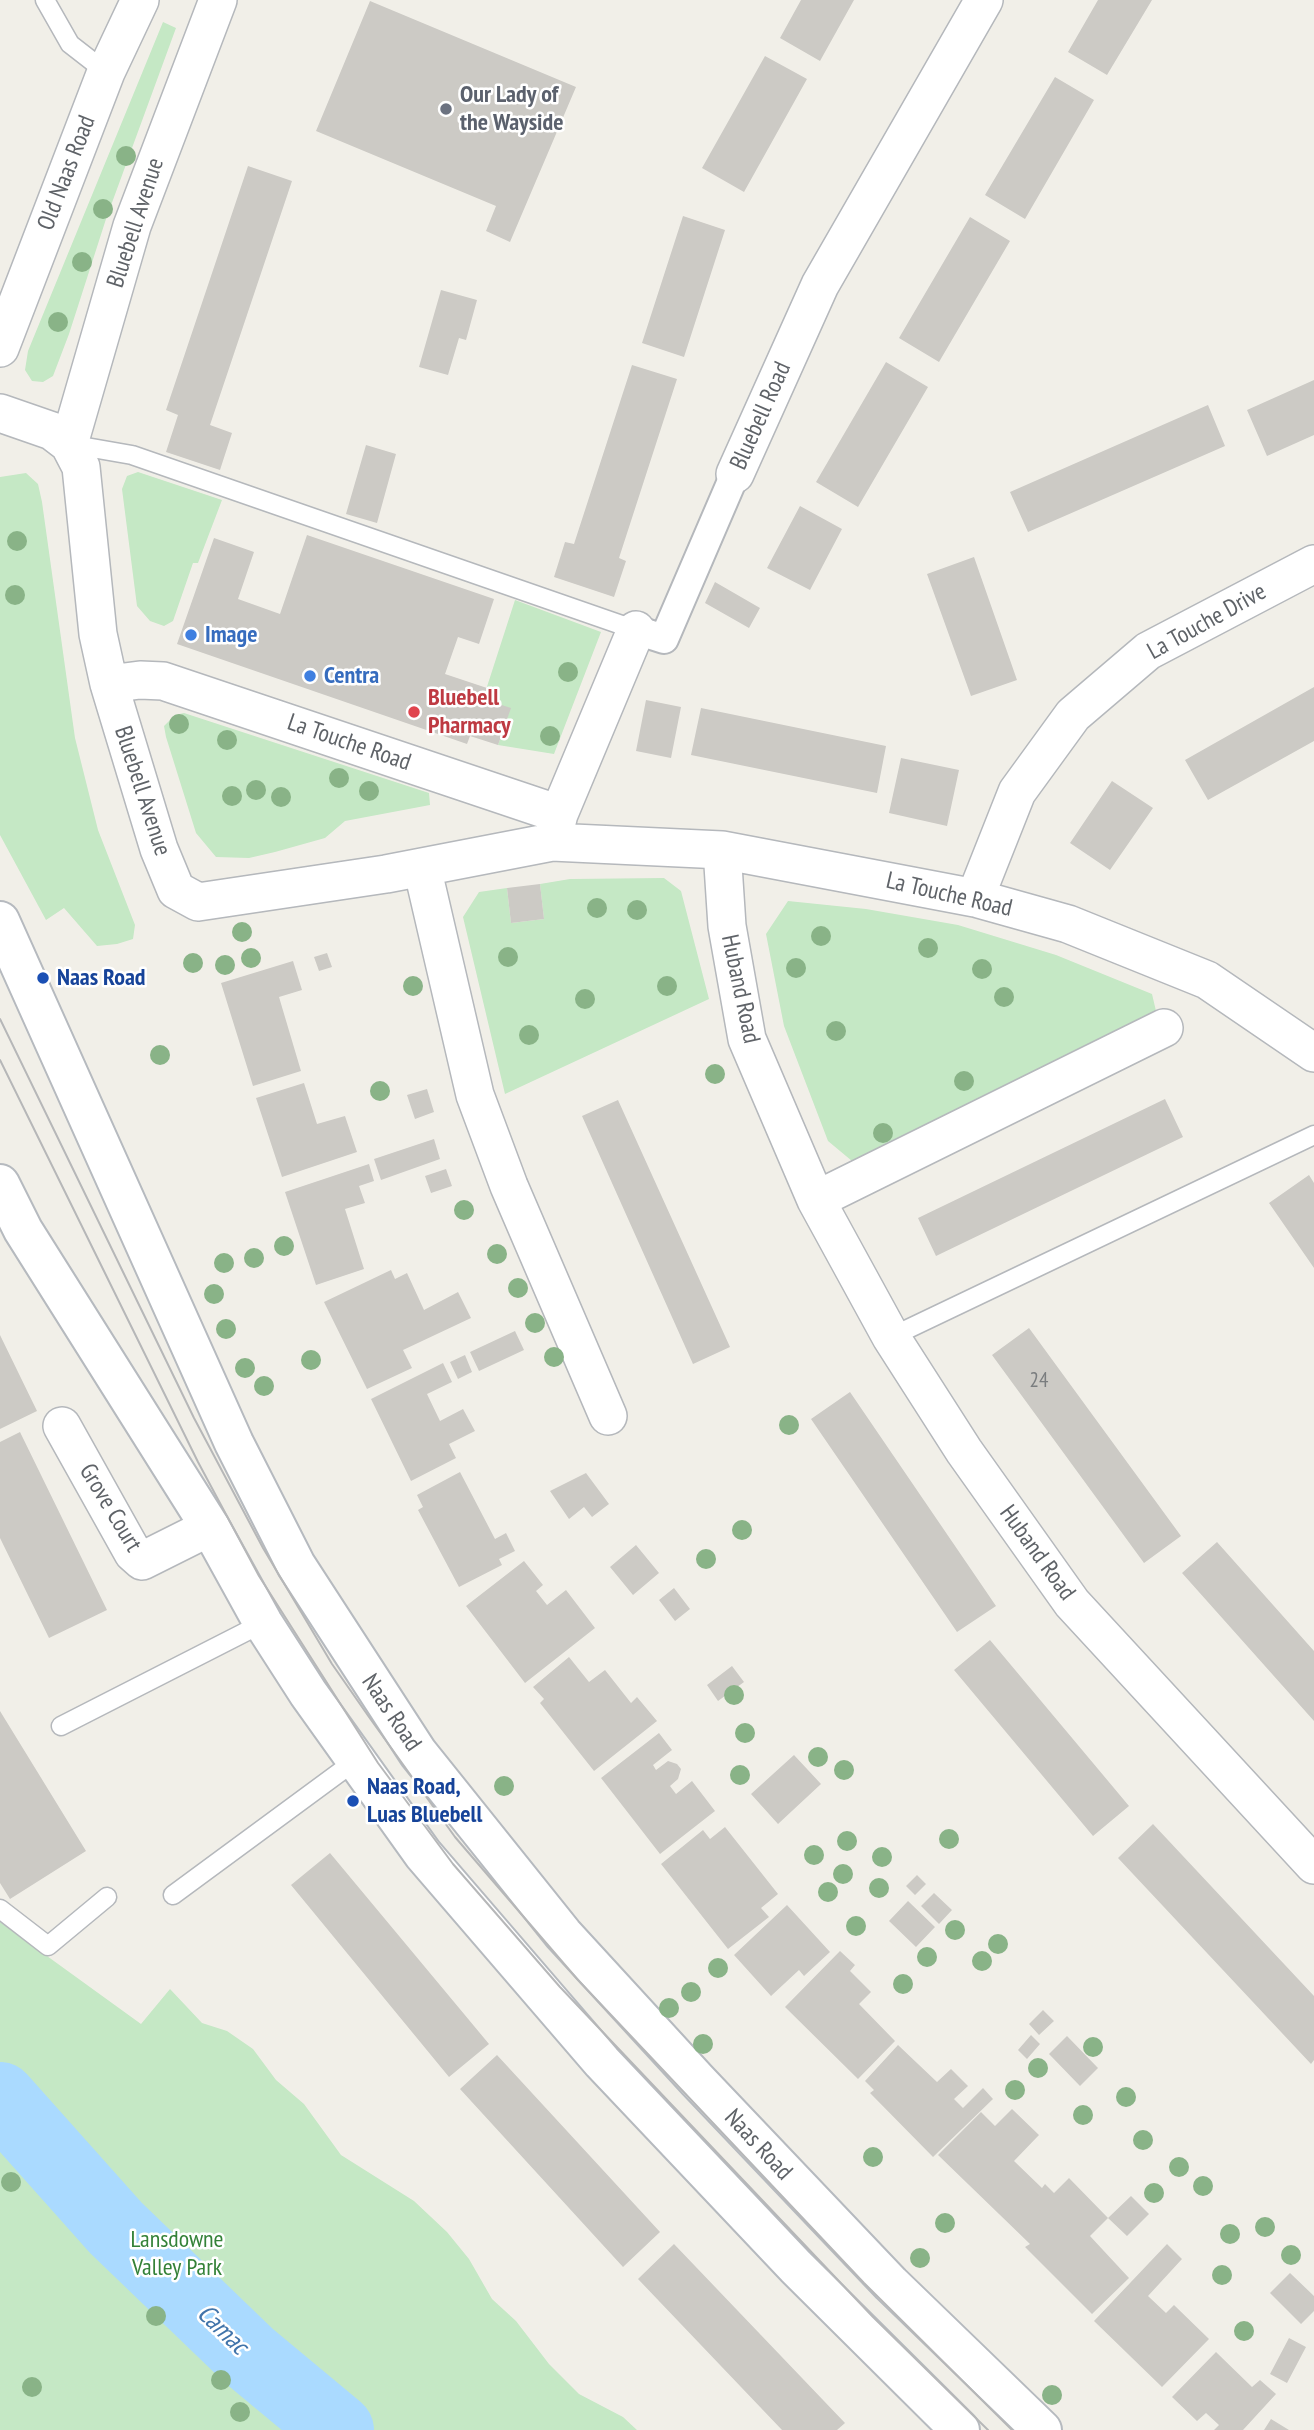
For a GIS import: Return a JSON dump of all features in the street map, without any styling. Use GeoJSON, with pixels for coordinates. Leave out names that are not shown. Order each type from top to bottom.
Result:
{"type":"FeatureCollection","features":[{"type":"Feature","properties":{"kind":"main road","name":"Naas Road"},"geometry":{"type":"LineString","coordinates":[[0,921],[234,1443],[296,1565],[418,1753],[563,1934],[697,2080],[891,2284],[1042,2430]]}},
{"type":"Feature","properties":{"kind":"main road"},"geometry":{"type":"LineString","coordinates":[[0,1184],[23,1230],[210,1527],[263,1623],[355,1762],[422,1854],[603,2062],[796,2267],[960,2430]]}},
{"type":"Feature","properties":{"kind":"street","name":"Old Naas Road"},"geometry":{"type":"LineString","coordinates":[[0,348],[106,72],[140,0]]}},
{"type":"Feature","properties":{"kind":"street","name":"Bluebell Road"},"geometry":{"type":"LineString","coordinates":[[636,630],[663,639],[820,285],[984,0]]}},
{"type":"Feature","properties":{"kind":"street","name":"Bluebell Avenue"},"geometry":{"type":"LineString","coordinates":[[176,890],[159,849],[108,684],[98,634],[82,467],[69,444],[132,226],[213,2]]}},
{"type":"Feature","properties":{"kind":"street"},"geometry":{"type":"LineString","coordinates":[[0,414],[52,431],[69,444]]}},
{"type":"Feature","properties":{"kind":"street","name":"La Touche Drive"},"geometry":{"type":"LineString","coordinates":[[975,898],[1017,792],[1073,715],[1148,650],[1314,565]]}},
{"type":"Feature","properties":{"kind":"street"},"geometry":{"type":"LineString","coordinates":[[556,828],[636,630]]}},
{"type":"Feature","properties":{"kind":"street","name":"La Touche Road"},"geometry":{"type":"LineString","coordinates":[[108,684],[140,680],[171,684],[556,828],[722,850],[975,898],[1068,924],[1207,980],[1314,1053]]}},
{"type":"Feature","properties":{"kind":"street","name":"La Touche Road"},"geometry":{"type":"LineString","coordinates":[[176,890],[198,902],[422,867],[556,828]]}},
{"type":"Feature","properties":{"kind":"street","name":"Huband Road"},"geometry":{"type":"LineString","coordinates":[[722,850],[727,926],[747,1039],[816,1200],[891,1337],[964,1451],[1072,1603],[1314,1865]]}},
{"type":"Feature","properties":{"kind":"street"},"geometry":{"type":"LineString","coordinates":[[422,867],[475,1095],[509,1186],[608,1416]]}},
{"type":"Feature","properties":{"kind":"street"},"geometry":{"type":"LineString","coordinates":[[816,1200],[1164,1028]]}},
{"type":"Feature","properties":{"kind":"street","name":"Grove Court"},"geometry":{"type":"LineString","coordinates":[[62,1426],[133,1553],[142,1561],[210,1527]]}},
{"type":"Feature","properties":{"kind":"lane"},"geometry":{"type":"LineString","coordinates":[[45,0],[70,44],[106,72]]}},
{"type":"Feature","properties":{"kind":"lane"},"geometry":{"type":"LineString","coordinates":[[69,444],[132,455],[636,630]]}},
{"type":"Feature","properties":{"kind":"lane"},"geometry":{"type":"LineString","coordinates":[[891,1337],[1314,1135]]}},
{"type":"Feature","properties":{"kind":"lane"},"geometry":{"type":"LineString","coordinates":[[61,1726],[263,1623]]}},
{"type":"Feature","properties":{"kind":"lane"},"geometry":{"type":"LineString","coordinates":[[173,1895],[355,1762]]}},
{"type":"Feature","properties":{"kind":"lane"},"geometry":{"type":"LineString","coordinates":[[0,1909],[48,1947],[107,1897]]}},
{"type":"Feature","properties":{"kind":"green space"},"geometry":{"type":"Polygon","coordinates":[[[163,22],[176,28],[106,219],[69,334],[53,376],[43,382],[32,381],[25,370],[28,351],[163,22]]]}},
{"type":"Feature","properties":{"kind":"green space"},"geometry":{"type":"Polygon","coordinates":[[[138,472],[222,500],[198,563],[193,563],[173,621],[164,626],[150,621],[137,606],[122,489],[127,476],[138,472]]]}},
{"type":"Feature","properties":{"kind":"green space"},"geometry":{"type":"Polygon","coordinates":[[[26,473],[38,484],[42,502],[75,738],[98,830],[135,925],[133,939],[117,944],[97,946],[64,908],[46,920],[0,835],[0,477],[26,473]]]}},
{"type":"Feature","properties":{"kind":"green space"},"geometry":{"type":"Polygon","coordinates":[[[515,600],[601,632],[554,754],[498,745],[510,709],[483,699],[515,600]]]}},
{"type":"Feature","properties":{"kind":"green space"},"geometry":{"type":"Polygon","coordinates":[[[184,713],[429,793],[430,805],[345,821],[325,838],[275,852],[249,858],[216,857],[196,833],[166,737],[164,726],[175,715],[184,713]]]}},
{"type":"Feature","properties":{"kind":"green space"},"geometry":{"type":"Polygon","coordinates":[[[664,878],[681,891],[709,999],[505,1094],[463,917],[479,892],[507,888],[511,923],[544,919],[540,884],[570,879],[664,878]]]}},
{"type":"Feature","properties":{"kind":"green space"},"geometry":{"type":"Polygon","coordinates":[[[788,901],[866,909],[958,925],[1056,955],[1152,994],[1156,1011],[852,1161],[828,1141],[784,1026],[766,934],[788,901]]]}},
{"type":"Feature","properties":{"kind":"green space","name":"Lansdowne Valley Park"},"geometry":{"type":"Polygon","coordinates":[[[0,1922],[141,2024],[170,1989],[202,2023],[227,2031],[253,2049],[276,2080],[304,2104],[341,2155],[414,2201],[447,2232],[469,2259],[492,2299],[516,2321],[549,2364],[579,2394],[623,2417],[637,2430],[0,2430],[0,1922]]]}},
{"type":"Feature","properties":{"kind":"building"},"geometry":{"type":"Polygon","coordinates":[[[801,0],[854,0],[820,61],[780,38],[801,0]]]}},
{"type":"Feature","properties":{"kind":"building"},"geometry":{"type":"Polygon","coordinates":[[[1098,0],[1152,0],[1107,75],[1068,52],[1098,0]]]}},
{"type":"Feature","properties":{"kind":"building","name":"Our Lady of the Wayside"},"geometry":{"type":"Polygon","coordinates":[[[370,1],[576,87],[510,242],[486,231],[496,206],[316,131],[370,1]]]}},
{"type":"Feature","properties":{"kind":"building"},"geometry":{"type":"Polygon","coordinates":[[[765,56],[807,79],[744,192],[702,168],[765,56]]]}},
{"type":"Feature","properties":{"kind":"building"},"geometry":{"type":"Polygon","coordinates":[[[1055,77],[1094,100],[1025,219],[985,195],[1055,77]]]}},
{"type":"Feature","properties":{"kind":"building"},"geometry":{"type":"Polygon","coordinates":[[[248,166],[292,181],[210,425],[232,433],[220,470],[166,452],[178,415],[166,410],[248,166]]]}},
{"type":"Feature","properties":{"kind":"building"},"geometry":{"type":"Polygon","coordinates":[[[683,216],[725,230],[684,357],[642,343],[683,216]]]}},
{"type":"Feature","properties":{"kind":"building"},"geometry":{"type":"Polygon","coordinates":[[[970,217],[1010,241],[939,362],[899,338],[970,217]]]}},
{"type":"Feature","properties":{"kind":"building"},"geometry":{"type":"Polygon","coordinates":[[[441,290],[477,300],[466,340],[459,338],[448,375],[419,367],[441,290]]]}},
{"type":"Feature","properties":{"kind":"building"},"geometry":{"type":"Polygon","coordinates":[[[886,362],[928,387],[858,507],[816,482],[886,362]]]}},
{"type":"Feature","properties":{"kind":"building"},"geometry":{"type":"Polygon","coordinates":[[[632,365],[677,379],[619,558],[626,561],[614,597],[554,577],[565,542],[574,544],[632,365]]]}},
{"type":"Feature","properties":{"kind":"building"},"geometry":{"type":"Polygon","coordinates":[[[1314,380],[1314,435],[1267,456],[1247,410],[1314,380]]]}},
{"type":"Feature","properties":{"kind":"building"},"geometry":{"type":"Polygon","coordinates":[[[1208,405],[1225,446],[1028,532],[1010,492],[1208,405]]]}},
{"type":"Feature","properties":{"kind":"building"},"geometry":{"type":"Polygon","coordinates":[[[366,445],[396,454],[377,523],[346,514],[366,445]]]}},
{"type":"Feature","properties":{"kind":"building"},"geometry":{"type":"Polygon","coordinates":[[[800,506],[842,529],[810,590],[767,568],[800,506]]]}},
{"type":"Feature","properties":{"kind":"building"},"geometry":{"type":"Polygon","coordinates":[[[307,535],[494,599],[479,644],[458,637],[445,674],[487,688],[483,699],[511,708],[498,745],[470,736],[467,744],[177,644],[214,538],[254,552],[238,599],[280,614],[307,535]]]}},
{"type":"Feature","properties":{"kind":"building"},"geometry":{"type":"Polygon","coordinates":[[[974,557],[1017,680],[971,696],[927,574],[974,557]]]}},
{"type":"Feature","properties":{"kind":"building"},"geometry":{"type":"Polygon","coordinates":[[[715,582],[760,608],[749,628],[705,603],[715,582]]]}},
{"type":"Feature","properties":{"kind":"building"},"geometry":{"type":"Polygon","coordinates":[[[1314,687],[1314,741],[1208,800],[1185,760],[1314,687]]]}},
{"type":"Feature","properties":{"kind":"building"},"geometry":{"type":"Polygon","coordinates":[[[646,700],[681,707],[671,758],[636,751],[646,700]]]}},
{"type":"Feature","properties":{"kind":"building"},"geometry":{"type":"Polygon","coordinates":[[[701,708],[886,746],[877,793],[691,755],[701,708]]]}},
{"type":"Feature","properties":{"kind":"building"},"geometry":{"type":"Polygon","coordinates":[[[901,758],[959,770],[947,826],[889,813],[901,758]]]}},
{"type":"Feature","properties":{"kind":"building"},"geometry":{"type":"Polygon","coordinates":[[[1112,781],[1153,808],[1110,870],[1070,843],[1112,781]]]}},
{"type":"Feature","properties":{"kind":"building"},"geometry":{"type":"Polygon","coordinates":[[[540,884],[544,919],[511,923],[507,888],[540,884]]]}},
{"type":"Feature","properties":{"kind":"building"},"geometry":{"type":"Polygon","coordinates":[[[327,953],[332,967],[319,971],[314,957],[327,953]]]}},
{"type":"Feature","properties":{"kind":"building"},"geometry":{"type":"Polygon","coordinates":[[[293,961],[302,990],[279,997],[301,1071],[253,1086],[221,983],[293,961]]]}},
{"type":"Feature","properties":{"kind":"building"},"geometry":{"type":"Polygon","coordinates":[[[304,1083],[317,1124],[345,1116],[357,1152],[282,1177],[256,1098],[304,1083]]]}},
{"type":"Feature","properties":{"kind":"building"},"geometry":{"type":"Polygon","coordinates":[[[427,1089],[434,1112],[415,1119],[407,1095],[427,1089]]]}},
{"type":"Feature","properties":{"kind":"building"},"geometry":{"type":"Polygon","coordinates":[[[1165,1099],[1183,1137],[936,1256],[918,1218],[1165,1099]]]}},
{"type":"Feature","properties":{"kind":"building"},"geometry":{"type":"Polygon","coordinates":[[[618,1100],[730,1347],[693,1364],[582,1116],[618,1100]]]}},
{"type":"Feature","properties":{"kind":"building"},"geometry":{"type":"Polygon","coordinates":[[[434,1139],[440,1159],[381,1180],[374,1159],[434,1139]]]}},
{"type":"Feature","properties":{"kind":"building"},"geometry":{"type":"Polygon","coordinates":[[[369,1164],[374,1181],[359,1186],[365,1203],[345,1209],[364,1269],[316,1285],[285,1192],[369,1164]]]}},
{"type":"Feature","properties":{"kind":"building"},"geometry":{"type":"Polygon","coordinates":[[[446,1169],[452,1186],[431,1193],[425,1176],[446,1169]]]}},
{"type":"Feature","properties":{"kind":"building"},"geometry":{"type":"Polygon","coordinates":[[[1309,1175],[1314,1183],[1314,1268],[1269,1203],[1309,1175]]]}},
{"type":"Feature","properties":{"kind":"building"},"geometry":{"type":"Polygon","coordinates":[[[391,1270],[395,1279],[407,1273],[424,1310],[458,1292],[471,1318],[403,1350],[412,1368],[367,1389],[324,1302],[391,1270]]]}},
{"type":"Feature","properties":{"kind":"building"},"geometry":{"type":"Polygon","coordinates":[[[1029,1328],[1181,1536],[1144,1563],[992,1355],[1029,1328]]]}},
{"type":"Feature","properties":{"kind":"building"},"geometry":{"type":"Polygon","coordinates":[[[515,1331],[524,1350],[479,1371],[470,1352],[515,1331]]]}},
{"type":"Feature","properties":{"kind":"building"},"geometry":{"type":"Polygon","coordinates":[[[0,1335],[37,1411],[0,1429],[0,1335]]]}},
{"type":"Feature","properties":{"kind":"building"},"geometry":{"type":"Polygon","coordinates":[[[465,1355],[472,1372],[458,1379],[450,1362],[465,1355]]]}},
{"type":"Feature","properties":{"kind":"building"},"geometry":{"type":"Polygon","coordinates":[[[443,1363],[452,1382],[427,1394],[440,1421],[463,1409],[475,1431],[449,1444],[456,1458],[411,1481],[371,1399],[443,1363]]]}},
{"type":"Feature","properties":{"kind":"building"},"geometry":{"type":"Polygon","coordinates":[[[850,1392],[996,1606],[957,1632],[811,1419],[850,1392]]]}},
{"type":"Feature","properties":{"kind":"building"},"geometry":{"type":"Polygon","coordinates":[[[20,1432],[107,1610],[49,1638],[0,1538],[0,1442],[20,1432]]]}},
{"type":"Feature","properties":{"kind":"building"},"geometry":{"type":"Polygon","coordinates":[[[460,1472],[495,1539],[506,1533],[515,1551],[499,1559],[502,1565],[459,1587],[418,1510],[423,1507],[417,1495],[460,1472]]]}},
{"type":"Feature","properties":{"kind":"building"},"geometry":{"type":"Polygon","coordinates":[[[586,1473],[609,1504],[592,1517],[584,1507],[569,1519],[550,1491],[586,1473]]]}},
{"type":"Feature","properties":{"kind":"building"},"geometry":{"type":"Polygon","coordinates":[[[1217,1542],[1314,1651],[1314,1721],[1182,1573],[1217,1542]]]}},
{"type":"Feature","properties":{"kind":"building"},"geometry":{"type":"Polygon","coordinates":[[[636,1545],[659,1573],[633,1595],[610,1567],[636,1545]]]}},
{"type":"Feature","properties":{"kind":"building"},"geometry":{"type":"Polygon","coordinates":[[[524,1561],[543,1585],[536,1591],[547,1605],[566,1590],[595,1628],[525,1683],[466,1606],[524,1561]]]}},
{"type":"Feature","properties":{"kind":"building"},"geometry":{"type":"Polygon","coordinates":[[[674,1588],[690,1609],[675,1621],[659,1600],[674,1588]]]}},
{"type":"Feature","properties":{"kind":"building"},"geometry":{"type":"Polygon","coordinates":[[[990,1640],[1129,1806],[1093,1836],[954,1670],[990,1640]]]}},
{"type":"Feature","properties":{"kind":"building"},"geometry":{"type":"Polygon","coordinates":[[[569,1657],[589,1682],[605,1670],[631,1703],[637,1697],[657,1721],[594,1771],[540,1703],[544,1699],[533,1687],[569,1657]]]}},
{"type":"Feature","properties":{"kind":"building"},"geometry":{"type":"Polygon","coordinates":[[[732,1666],[744,1682],[718,1701],[707,1685],[732,1666]]]}},
{"type":"Feature","properties":{"kind":"building"},"geometry":{"type":"Polygon","coordinates":[[[0,1711],[86,1851],[10,1899],[0,1883],[0,1711]]]}},
{"type":"Feature","properties":{"kind":"building"},"geometry":{"type":"Polygon","coordinates":[[[659,1733],[672,1750],[653,1765],[656,1770],[668,1761],[677,1764],[681,1769],[678,1779],[670,1786],[676,1794],[692,1781],[715,1811],[660,1854],[601,1778],[659,1733]]]}},
{"type":"Feature","properties":{"kind":"building"},"geometry":{"type":"Polygon","coordinates":[[[794,1755],[821,1784],[778,1824],[751,1794],[794,1755]]]}},
{"type":"Feature","properties":{"kind":"building"},"geometry":{"type":"Polygon","coordinates":[[[1153,1824],[1314,1996],[1314,2060],[1311,2064],[1118,1858],[1153,1824]]]}},
{"type":"Feature","properties":{"kind":"building"},"geometry":{"type":"Polygon","coordinates":[[[725,1827],[778,1894],[761,1908],[769,1917],[728,1949],[661,1864],[703,1830],[710,1839],[725,1827]]]}},
{"type":"Feature","properties":{"kind":"building"},"geometry":{"type":"Polygon","coordinates":[[[330,1853],[489,2044],[449,2077],[291,1885],[330,1853]]]}},
{"type":"Feature","properties":{"kind":"building"},"geometry":{"type":"Polygon","coordinates":[[[917,1875],[926,1884],[915,1895],[906,1886],[917,1875]]]}},
{"type":"Feature","properties":{"kind":"building"},"geometry":{"type":"Polygon","coordinates":[[[934,1893],[952,1910],[939,1924],[921,1906],[934,1893]]]}},
{"type":"Feature","properties":{"kind":"building"},"geometry":{"type":"Polygon","coordinates":[[[908,1901],[935,1927],[916,1947],[889,1921],[908,1901]]]}},
{"type":"Feature","properties":{"kind":"building"},"geometry":{"type":"Polygon","coordinates":[[[787,1905],[830,1952],[804,1976],[799,1970],[771,1996],[734,1955],[787,1905]]]}},
{"type":"Feature","properties":{"kind":"building"},"geometry":{"type":"Polygon","coordinates":[[[840,1951],[855,1965],[850,1971],[871,1992],[859,2004],[895,2041],[858,2079],[785,2007],[840,1951]]]}},
{"type":"Feature","properties":{"kind":"building"},"geometry":{"type":"Polygon","coordinates":[[[1043,2010],[1054,2021],[1039,2035],[1029,2024],[1043,2010]]]}},
{"type":"Feature","properties":{"kind":"building"},"geometry":{"type":"Polygon","coordinates":[[[1031,2035],[1040,2044],[1027,2059],[1018,2050],[1031,2035]]]}},
{"type":"Feature","properties":{"kind":"building"},"geometry":{"type":"Polygon","coordinates":[[[1067,2036],[1098,2068],[1080,2086],[1049,2054],[1067,2036]]]}},
{"type":"Feature","properties":{"kind":"building"},"geometry":{"type":"Polygon","coordinates":[[[898,2045],[937,2082],[951,2069],[968,2086],[954,2099],[963,2108],[983,2088],[993,2099],[933,2157],[870,2093],[874,2090],[865,2081],[898,2045]]]}},
{"type":"Feature","properties":{"kind":"building"},"geometry":{"type":"Polygon","coordinates":[[[497,2055],[660,2232],[623,2267],[460,2089],[497,2055]]]}},
{"type":"Feature","properties":{"kind":"building"},"geometry":{"type":"Polygon","coordinates":[[[1012,2109],[1039,2135],[1014,2161],[1042,2188],[1045,2184],[1054,2193],[1069,2178],[1108,2218],[1090,2236],[1129,2278],[1092,2314],[1025,2247],[1030,2244],[938,2155],[981,2112],[995,2126],[1012,2109]]]}},
{"type":"Feature","properties":{"kind":"building"},"geometry":{"type":"Polygon","coordinates":[[[1131,2196],[1149,2214],[1127,2236],[1108,2218],[1131,2196]]]}},
{"type":"Feature","properties":{"kind":"building"},"geometry":{"type":"Polygon","coordinates":[[[674,2244],[845,2423],[837,2430],[782,2430],[638,2279],[674,2244]]]}},
{"type":"Feature","properties":{"kind":"building"},"geometry":{"type":"Polygon","coordinates":[[[1167,2244],[1182,2259],[1148,2296],[1166,2313],[1174,2305],[1209,2339],[1162,2387],[1094,2321],[1167,2244]]]}},
{"type":"Feature","properties":{"kind":"building"},"geometry":{"type":"Polygon","coordinates":[[[1290,2273],[1314,2296],[1314,2311],[1301,2324],[1270,2293],[1290,2273]]]}},
{"type":"Feature","properties":{"kind":"building"},"geometry":{"type":"Polygon","coordinates":[[[1289,2338],[1306,2347],[1287,2383],[1270,2374],[1289,2338]]]}},
{"type":"Feature","properties":{"kind":"building"},"geometry":{"type":"Polygon","coordinates":[[[1216,2352],[1252,2387],[1260,2380],[1276,2394],[1243,2430],[1214,2430],[1219,2425],[1206,2413],[1197,2421],[1172,2397],[1216,2352]]]}},
{"type":"Feature","properties":{"kind":"building"},"geometry":{"type":"Polygon","coordinates":[[[1271,2419],[1289,2430],[1264,2430],[1271,2419]]]}},
{"type":"Feature","properties":{"kind":"waterway","name":"Camac"},"geometry":{"type":"LineString","coordinates":[[0,2098],[116,2228],[249,2356],[338,2430]]}},
{"type":"Feature","properties":{"kind":"tram line"},"geometry":{"type":"LineString","coordinates":[[0,1019],[194,1418],[263,1548],[332,1664],[455,1837],[578,1980],[864,2283],[1012,2430]]}},
{"type":"Feature","properties":{"kind":"tram line"},"geometry":{"type":"LineString","coordinates":[[0,1060],[198,1462],[259,1576],[378,1763],[453,1864],[560,1987],[873,2317],[988,2430]]}},
{"type":"Feature","properties":{"kind":"place","name":"Our Lady of the Wayside"},"geometry":{"type":"Point","coordinates":[446,109]}},
{"type":"Feature","properties":{"kind":"place","name":"Image"},"geometry":{"type":"Point","coordinates":[191,635]}},
{"type":"Feature","properties":{"kind":"place","name":"Centra"},"geometry":{"type":"Point","coordinates":[310,676]}},
{"type":"Feature","properties":{"kind":"place","name":"Bluebell Pharmacy"},"geometry":{"type":"Point","coordinates":[414,712]}},
{"type":"Feature","properties":{"kind":"place","name":"Naas Road"},"geometry":{"type":"Point","coordinates":[43,978]}},
{"type":"Feature","properties":{"kind":"place","name":"Naas Road, Luas Bluebell"},"geometry":{"type":"Point","coordinates":[353,1801]}}]}
